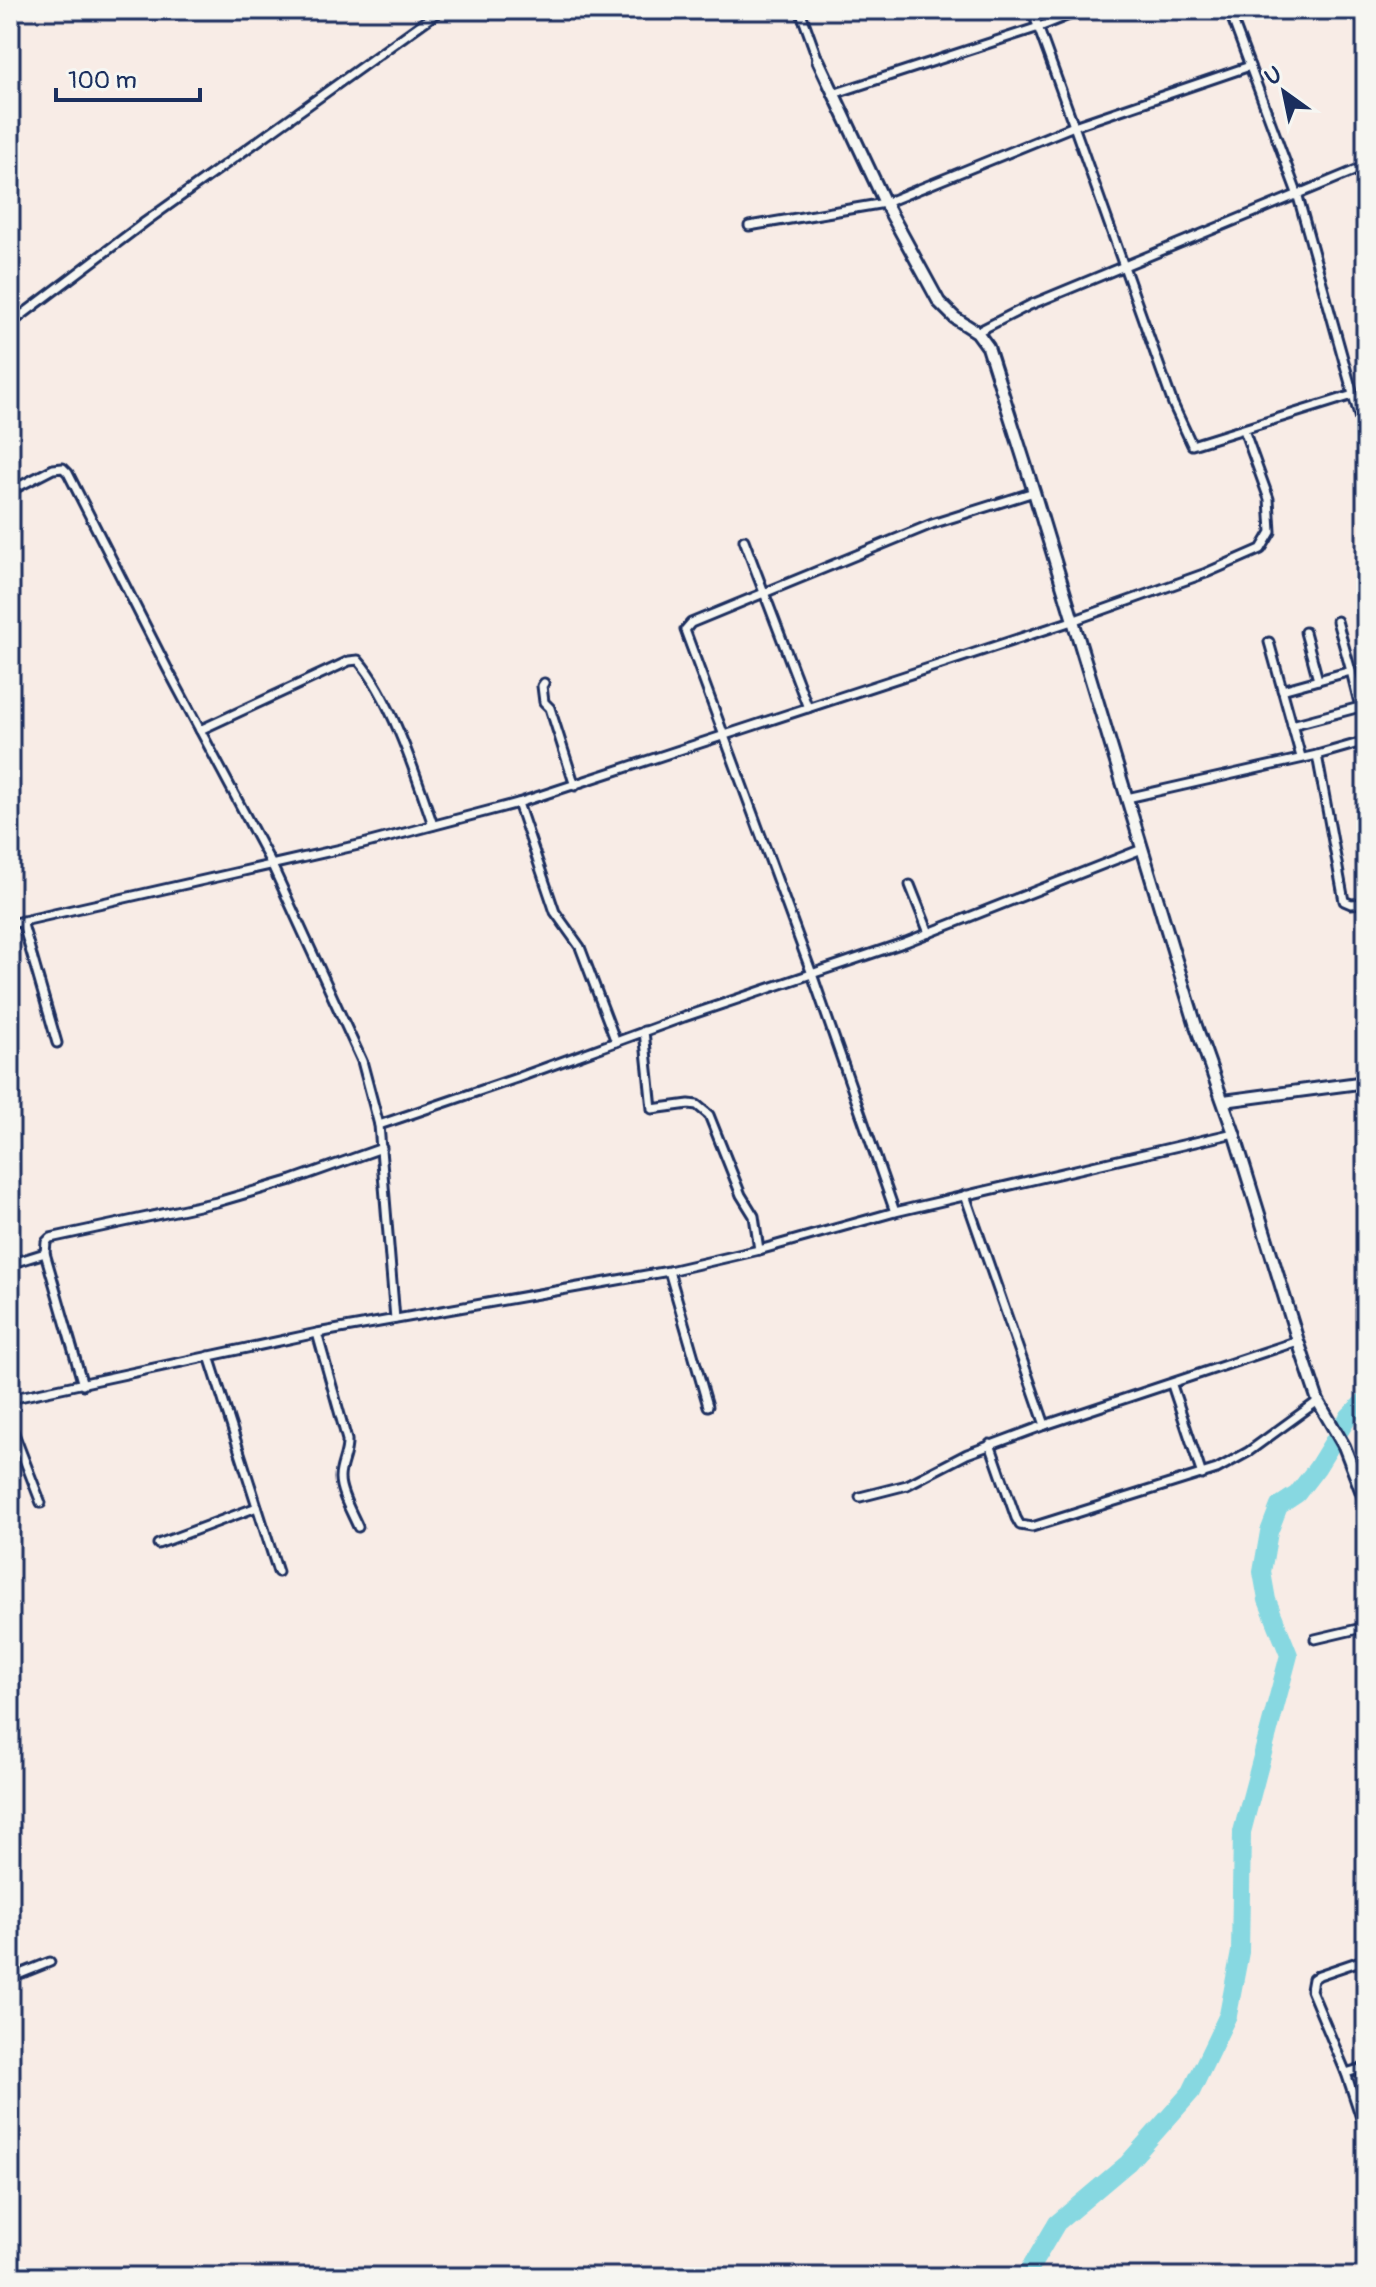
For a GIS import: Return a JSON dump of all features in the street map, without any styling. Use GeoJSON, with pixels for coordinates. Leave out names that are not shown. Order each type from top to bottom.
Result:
{"type":"FeatureCollection","features":[{"type":"Feature","properties":{"kind":"street"},"geometry":{"type":"LineString","coordinates":[[10,324],[145,222],[441,10]]}},
{"type":"Feature","properties":{"kind":"street"},"geometry":{"type":"LineString","coordinates":[[800,10],[833,94],[885,203],[939,302],[955,318],[977,332],[988,347],[1196,1026],[1224,1101],[1298,1341],[1318,1401],[1344,1446],[1365,1497]]}},
{"type":"Feature","properties":{"kind":"street"},"geometry":{"type":"LineString","coordinates":[[1032,10],[1173,404],[1192,445],[1354,399],[1366,401]]}},
{"type":"Feature","properties":{"kind":"street"},"geometry":{"type":"LineString","coordinates":[[833,94],[1082,10]]}},
{"type":"Feature","properties":{"kind":"street"},"geometry":{"type":"LineString","coordinates":[[1229,10],[1297,193],[1366,441]]}},
{"type":"Feature","properties":{"kind":"street"},"geometry":{"type":"LineString","coordinates":[[749,226],[885,203],[1074,126],[1250,66]]}},
{"type":"Feature","properties":{"kind":"street"},"geometry":{"type":"LineString","coordinates":[[977,332],[1030,305],[1366,166]]}},
{"type":"Feature","properties":{"kind":"street"},"geometry":{"type":"LineString","coordinates":[[10,924],[272,865],[518,803],[723,738],[1206,573],[1261,549],[1271,532],[1271,510],[1244,430]]}},
{"type":"Feature","properties":{"kind":"street"},"geometry":{"type":"LineString","coordinates":[[10,491],[53,469],[63,468],[68,473],[272,865],[362,1061],[382,1148],[395,1319]]}},
{"type":"Feature","properties":{"kind":"street"},"geometry":{"type":"LineString","coordinates":[[895,1212],[812,974],[685,630],[691,623],[932,524],[1034,492]]}},
{"type":"Feature","properties":{"kind":"street"},"geometry":{"type":"LineString","coordinates":[[744,540],[808,708]]}},
{"type":"Feature","properties":{"kind":"street"},"geometry":{"type":"LineString","coordinates":[[1292,725],[1360,707],[1337,621]]}},
{"type":"Feature","properties":{"kind":"street"},"geometry":{"type":"LineString","coordinates":[[1305,632],[1318,680]]}},
{"type":"Feature","properties":{"kind":"street"},"geometry":{"type":"LineString","coordinates":[[1269,642],[1301,757]]}},
{"type":"Feature","properties":{"kind":"street"},"geometry":{"type":"LineString","coordinates":[[200,730],[349,661],[358,660],[379,692],[400,738],[433,825]]}},
{"type":"Feature","properties":{"kind":"street"},"geometry":{"type":"LineString","coordinates":[[1282,690],[1351,671]]}},
{"type":"Feature","properties":{"kind":"street"},"geometry":{"type":"LineString","coordinates":[[544,683],[544,702],[550,708],[575,786]]}},
{"type":"Feature","properties":{"kind":"street"},"geometry":{"type":"LineString","coordinates":[[1127,798],[1366,741]]}},
{"type":"Feature","properties":{"kind":"street"},"geometry":{"type":"LineString","coordinates":[[1317,755],[1344,901],[1366,903]]}},
{"type":"Feature","properties":{"kind":"street"},"geometry":{"type":"LineString","coordinates":[[518,803],[555,912],[580,947],[616,1042]]}},
{"type":"Feature","properties":{"kind":"street"},"geometry":{"type":"LineString","coordinates":[[379,1125],[929,933],[1142,849]]}},
{"type":"Feature","properties":{"kind":"street"},"geometry":{"type":"LineString","coordinates":[[910,885],[929,933]]}},
{"type":"Feature","properties":{"kind":"street"},"geometry":{"type":"LineString","coordinates":[[22,921],[57,1043]]}},
{"type":"Feature","properties":{"kind":"street"},"geometry":{"type":"LineString","coordinates":[[644,1031],[652,1109],[689,1104],[697,1105],[709,1115],[741,1195],[754,1216],[759,1250]]}},
{"type":"Feature","properties":{"kind":"street"},"geometry":{"type":"LineString","coordinates":[[1224,1101],[1366,1082]]}},
{"type":"Feature","properties":{"kind":"street"},"geometry":{"type":"LineString","coordinates":[[10,1399],[317,1333],[669,1271],[759,1250],[895,1212],[1234,1133]]}},
{"type":"Feature","properties":{"kind":"street"},"geometry":{"type":"LineString","coordinates":[[83,1385],[45,1253],[46,1242],[55,1237],[231,1198],[382,1148]]}},
{"type":"Feature","properties":{"kind":"street"},"geometry":{"type":"LineString","coordinates":[[965,1195],[1045,1425]]}},
{"type":"Feature","properties":{"kind":"street"},"geometry":{"type":"LineString","coordinates":[[10,1264],[45,1253]]}},
{"type":"Feature","properties":{"kind":"street"},"geometry":{"type":"LineString","coordinates":[[669,1271],[708,1406]]}},
{"type":"Feature","properties":{"kind":"street"},"geometry":{"type":"LineString","coordinates":[[317,1333],[347,1440],[340,1484],[358,1527]]}},
{"type":"Feature","properties":{"kind":"street"},"geometry":{"type":"LineString","coordinates":[[860,1497],[923,1479],[990,1444],[1298,1341]]}},
{"type":"Feature","properties":{"kind":"street"},"geometry":{"type":"LineString","coordinates":[[209,1356],[278,1572]]}},
{"type":"Feature","properties":{"kind":"street"},"geometry":{"type":"LineString","coordinates":[[1172,1385],[1202,1475]]}},
{"type":"Feature","properties":{"kind":"street"},"geometry":{"type":"LineString","coordinates":[[990,1444],[1016,1518],[1025,1528],[1202,1475],[1248,1452],[1318,1401]]}},
{"type":"Feature","properties":{"kind":"street"},"geometry":{"type":"LineString","coordinates":[[10,1423],[41,1503]]}},
{"type":"Feature","properties":{"kind":"street"},"geometry":{"type":"LineString","coordinates":[[158,1544],[257,1507]]}},
{"type":"Feature","properties":{"kind":"street"},"geometry":{"type":"LineString","coordinates":[[1315,1639],[1366,1627]]}},
{"type":"Feature","properties":{"kind":"street"},"geometry":{"type":"LineString","coordinates":[[1366,1959],[1319,1975],[1311,1985],[1366,2133]]}},
{"type":"Feature","properties":{"kind":"street"},"geometry":{"type":"LineString","coordinates":[[10,1978],[50,1962]]}},
{"type":"Feature","properties":{"kind":"street"},"geometry":{"type":"LineString","coordinates":[[1346,2073],[1366,2067]]}},
{"type":"Feature","properties":{"kind":"waterway"},"geometry":{"type":"LineString","coordinates":[[1025,2277],[1057,2223],[1128,2163],[1191,2092],[1228,2015],[1240,1952],[1242,1832],[1289,1655],[1267,1600],[1262,1572],[1269,1532],[1279,1506],[1297,1494],[1349,1416],[1366,1399]]}}]}
